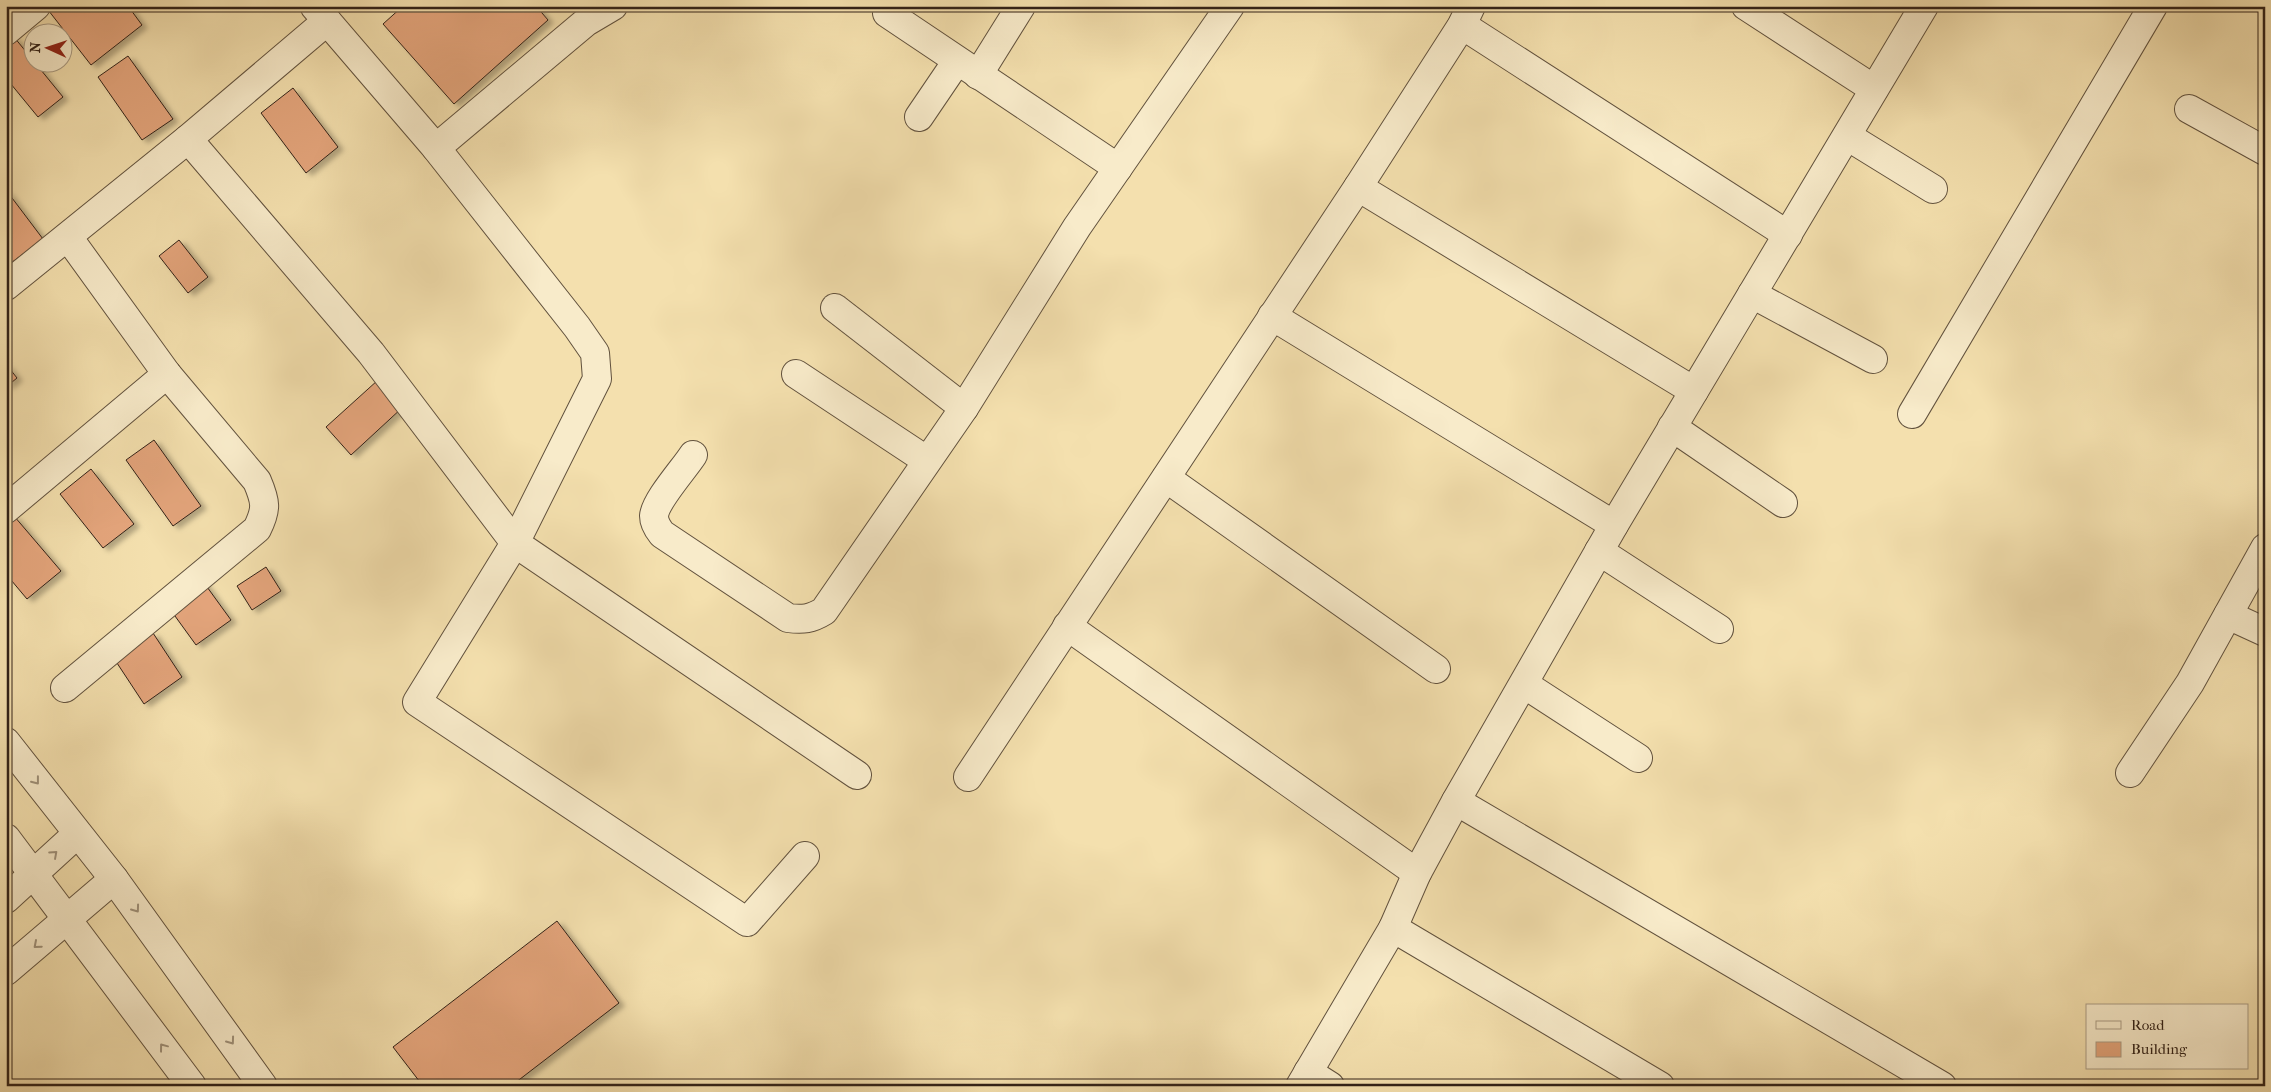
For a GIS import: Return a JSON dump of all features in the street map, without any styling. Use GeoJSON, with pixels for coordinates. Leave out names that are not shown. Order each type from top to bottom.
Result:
{"type":"FeatureCollection","features":[{"type":"Feature","properties":{"kind":"street"},"geometry":{"type":"LineString","coordinates":[[6,31],[36,6]]}},
{"type":"Feature","properties":{"kind":"street"},"geometry":{"type":"LineString","coordinates":[[436,148],[580,14],[613,6]]}},
{"type":"Feature","properties":{"kind":"street"},"geometry":{"type":"LineString","coordinates":[[919,117],[967,68],[1021,6]]}},
{"type":"Feature","properties":{"kind":"street"},"geometry":{"type":"LineString","coordinates":[[693,455],[657,506],[654,516],[656,526],[662,534],[788,618],[802,620],[813,618],[824,610],[926,460],[964,408],[1076,227],[1230,6]]}},
{"type":"Feature","properties":{"kind":"street"},"geometry":{"type":"LineString","coordinates":[[1746,6],[1874,89]]}},
{"type":"Feature","properties":{"kind":"street"},"geometry":{"type":"LineString","coordinates":[[1312,1081],[1393,928],[1417,873],[1456,801],[1614,525],[1924,6]]}},
{"type":"Feature","properties":{"kind":"street"},"geometry":{"type":"LineString","coordinates":[[1912,414],[2153,6]]}},
{"type":"Feature","properties":{"kind":"street"},"geometry":{"type":"LineString","coordinates":[[887,13],[1118,168]]}},
{"type":"Feature","properties":{"kind":"street"},"geometry":{"type":"LineString","coordinates":[[6,286],[188,140],[321,14],[436,148],[595,353],[597,379],[514,544],[417,702],[747,922],[805,856]]}},
{"type":"Feature","properties":{"kind":"street"},"geometry":{"type":"LineString","coordinates":[[968,777],[1358,187],[1466,16],[1788,235]]}},
{"type":"Feature","properties":{"kind":"street"},"geometry":{"type":"LineString","coordinates":[[2189,109],[2265,151]]}},
{"type":"Feature","properties":{"kind":"street"},"geometry":{"type":"LineString","coordinates":[[1847,136],[1932,188]]}},
{"type":"Feature","properties":{"kind":"street"},"geometry":{"type":"LineString","coordinates":[[188,140],[371,354],[514,544],[857,775]]}},
{"type":"Feature","properties":{"kind":"street"},"geometry":{"type":"LineString","coordinates":[[1358,187],[1694,391]]}},
{"type":"Feature","properties":{"kind":"street"},"geometry":{"type":"LineString","coordinates":[[65,688],[257,529],[265,512],[264,496],[257,481],[167,374],[68,236]]}},
{"type":"Feature","properties":{"kind":"street"},"geometry":{"type":"LineString","coordinates":[[1752,294],[1873,359]]}},
{"type":"Feature","properties":{"kind":"street"},"geometry":{"type":"LineString","coordinates":[[835,308],[964,408]]}},
{"type":"Feature","properties":{"kind":"street"},"geometry":{"type":"LineString","coordinates":[[1272,316],[1614,525]]}},
{"type":"Feature","properties":{"kind":"street"},"geometry":{"type":"LineString","coordinates":[[6,510],[167,374]]}},
{"type":"Feature","properties":{"kind":"street"},"geometry":{"type":"LineString","coordinates":[[796,374],[926,460]]}},
{"type":"Feature","properties":{"kind":"street"},"geometry":{"type":"LineString","coordinates":[[1672,427],[1783,503]]}},
{"type":"Feature","properties":{"kind":"street"},"geometry":{"type":"LineString","coordinates":[[1166,478],[1436,669]]}},
{"type":"Feature","properties":{"kind":"street"},"geometry":{"type":"LineString","coordinates":[[2130,773],[2190,683],[2265,548]]}},
{"type":"Feature","properties":{"kind":"street"},"geometry":{"type":"LineString","coordinates":[[1599,551],[1719,629]]}},
{"type":"Feature","properties":{"kind":"street"},"geometry":{"type":"LineString","coordinates":[[2228,615],[2265,632]]}},
{"type":"Feature","properties":{"kind":"street"},"geometry":{"type":"LineString","coordinates":[[1067,626],[1417,873]]}},
{"type":"Feature","properties":{"kind":"street"},"geometry":{"type":"LineString","coordinates":[[1524,684],[1638,758]]}},
{"type":"Feature","properties":{"kind":"street"},"geometry":{"type":"LineString","coordinates":[[6,742],[114,879],[263,1086]]}},
{"type":"Feature","properties":{"kind":"street"},"geometry":{"type":"LineString","coordinates":[[1456,801],[1942,1086]]}},
{"type":"Feature","properties":{"kind":"street"},"geometry":{"type":"LineString","coordinates":[[6,899],[77,834]]}},
{"type":"Feature","properties":{"kind":"street"},"geometry":{"type":"LineString","coordinates":[[6,838],[192,1086]]}},
{"type":"Feature","properties":{"kind":"street"},"geometry":{"type":"LineString","coordinates":[[6,971],[114,879]]}},
{"type":"Feature","properties":{"kind":"street"},"geometry":{"type":"LineString","coordinates":[[1393,928],[1660,1086]]}},
{"type":"Feature","properties":{"kind":"building"},"geometry":{"type":"Polygon","coordinates":[[[45,6],[128,6],[142,25],[91,65],[72,41],[72,22],[57,22],[45,6]]]}},
{"type":"Feature","properties":{"kind":"building"},"geometry":{"type":"Polygon","coordinates":[[[403,6],[536,6],[548,20],[454,104],[383,24],[403,6]]]}},
{"type":"Feature","properties":{"kind":"building"},"geometry":{"type":"Polygon","coordinates":[[[14,37],[22,47],[22,72],[43,72],[63,97],[38,117],[6,78],[6,42],[14,37]]]}},
{"type":"Feature","properties":{"kind":"building"},"geometry":{"type":"Polygon","coordinates":[[[128,56],[173,119],[142,140],[98,77],[128,56]]]}},
{"type":"Feature","properties":{"kind":"building"},"geometry":{"type":"Polygon","coordinates":[[[293,88],[338,147],[306,173],[261,113],[293,88]]]}},
{"type":"Feature","properties":{"kind":"building"},"geometry":{"type":"Polygon","coordinates":[[[6,190],[43,239],[11,263],[6,256],[6,190]]]}},
{"type":"Feature","properties":{"kind":"building"},"geometry":{"type":"Polygon","coordinates":[[[179,240],[208,277],[188,293],[159,256],[179,240]]]}},
{"type":"Feature","properties":{"kind":"building"},"geometry":{"type":"Polygon","coordinates":[[[6,364],[17,378],[6,387],[6,364]]]}},
{"type":"Feature","properties":{"kind":"building"},"geometry":{"type":"Polygon","coordinates":[[[378,380],[403,407],[351,455],[326,427],[378,380]]]}},
{"type":"Feature","properties":{"kind":"building"},"geometry":{"type":"Polygon","coordinates":[[[154,440],[201,506],[173,526],[126,460],[154,440]]]}},
{"type":"Feature","properties":{"kind":"building"},"geometry":{"type":"Polygon","coordinates":[[[91,469],[134,524],[103,548],[60,494],[91,469]]]}},
{"type":"Feature","properties":{"kind":"building"},"geometry":{"type":"Polygon","coordinates":[[[14,516],[61,571],[27,599],[6,574],[6,522],[14,516]]]}},
{"type":"Feature","properties":{"kind":"building"},"geometry":{"type":"Polygon","coordinates":[[[266,567],[281,591],[252,610],[237,586],[266,567]]]}},
{"type":"Feature","properties":{"kind":"building"},"geometry":{"type":"Polygon","coordinates":[[[202,580],[231,620],[196,645],[167,605],[202,580]]]}},
{"type":"Feature","properties":{"kind":"building"},"geometry":{"type":"Polygon","coordinates":[[[153,633],[182,677],[144,704],[115,660],[153,633]]]}},
{"type":"Feature","properties":{"kind":"building"},"geometry":{"type":"Polygon","coordinates":[[[557,921],[619,1003],[511,1086],[423,1086],[393,1047],[557,921]]]}}]}
